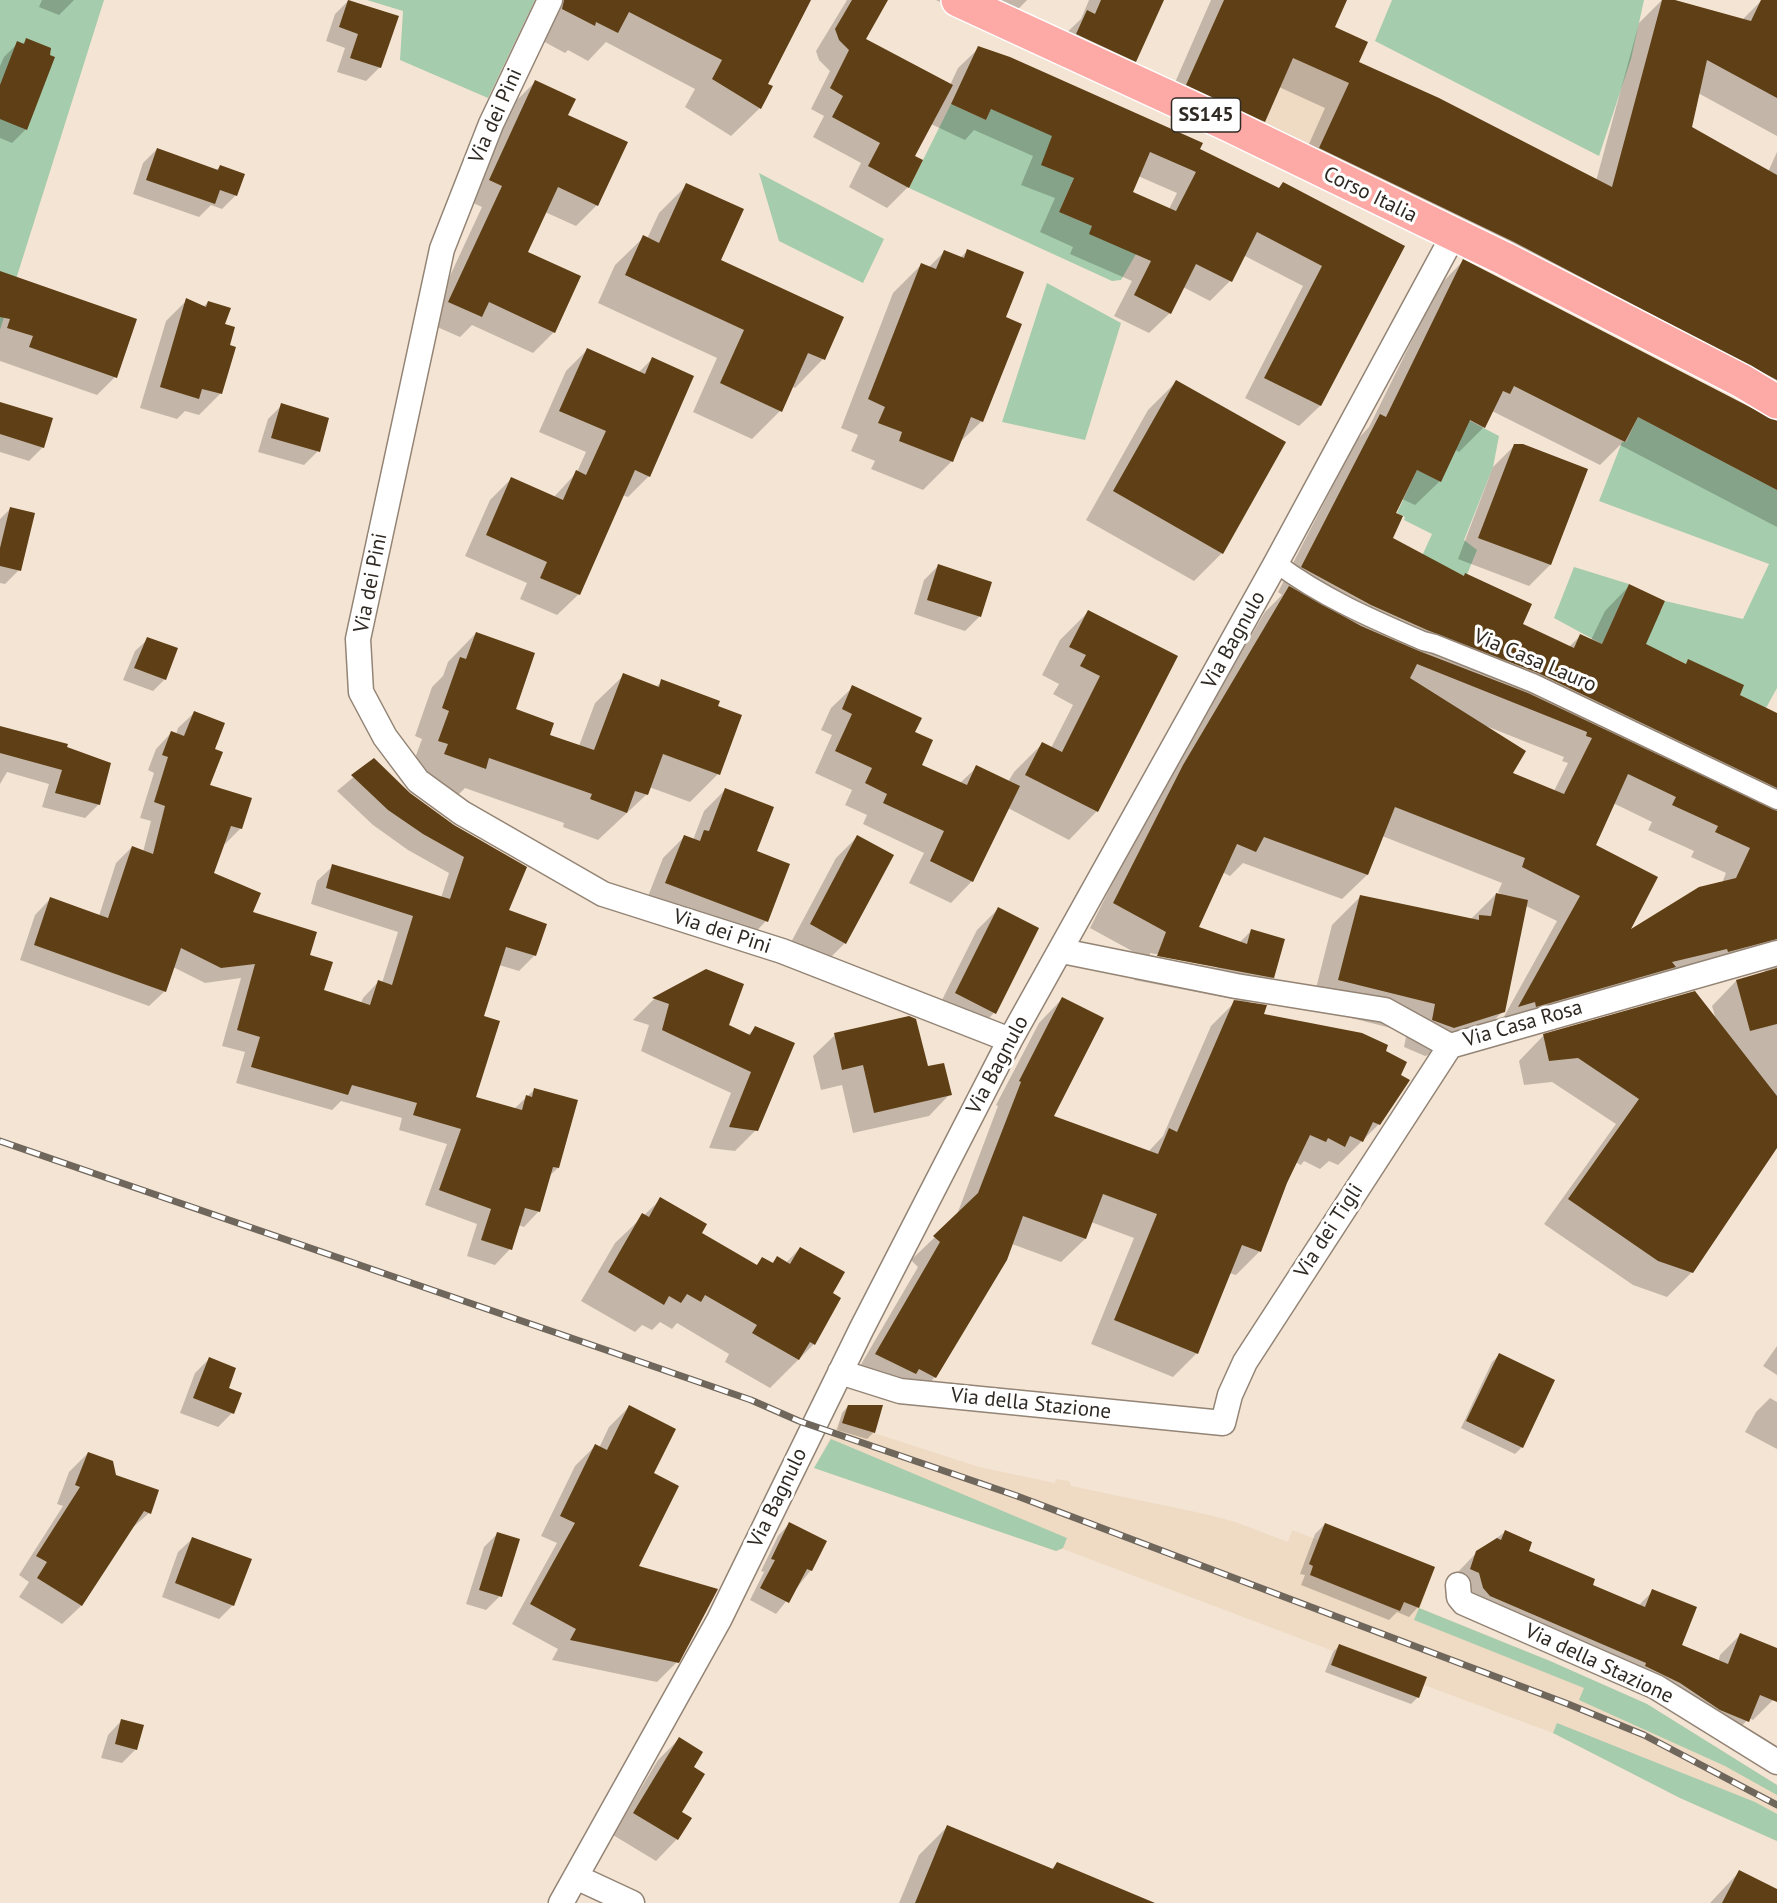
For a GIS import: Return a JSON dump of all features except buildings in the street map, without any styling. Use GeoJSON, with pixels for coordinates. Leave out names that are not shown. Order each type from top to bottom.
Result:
{"type":"FeatureCollection","features":[{"type":"Feature","properties":{"kind":"main road","name":"Corso Italia"},"geometry":{"type":"LineString","coordinates":[[958,0],[1228,125],[1722,370],[1777,402]]}},
{"type":"Feature","properties":{"kind":"street","name":"Via dei Pini"},"geometry":{"type":"LineString","coordinates":[[550,0],[491,124],[442,249],[358,639],[361,692],[385,737],[418,781],[462,813],[603,894],[782,951],[1010,1040]]}},
{"type":"Feature","properties":{"kind":"street","name":"Via Bagnulo"},"geometry":{"type":"LineString","coordinates":[[561,1903],[718,1620],[840,1372],[1010,1040],[1062,951],[1453,236]]}},
{"type":"Feature","properties":{"kind":"street","name":"Via Casa Lauro"},"geometry":{"type":"LineString","coordinates":[[1276,562],[1296,578],[1355,611],[1423,641],[1517,676],[1777,800]]}},
{"type":"Feature","properties":{"kind":"street","name":"Via Casa Rosa"},"geometry":{"type":"LineString","coordinates":[[1062,951],[1224,984],[1385,1010],[1450,1046],[1777,953]]}},
{"type":"Feature","properties":{"kind":"street","name":"Via dei Tigli"},"geometry":{"type":"LineString","coordinates":[[1223,1423],[1230,1395],[1245,1362],[1450,1046]]}},
{"type":"Feature","properties":{"kind":"street","name":"Via della Stazione"},"geometry":{"type":"LineString","coordinates":[[840,1372],[900,1391],[1223,1423]]}},
{"type":"Feature","properties":{"kind":"street","name":"Via della Stazione"},"geometry":{"type":"LineString","coordinates":[[1458,1585],[1459,1597],[1464,1603],[1656,1687],[1777,1761]]}},
{"type":"Feature","properties":{"kind":"street"},"geometry":{"type":"LineString","coordinates":[[576,1877],[633,1903]]}},
{"type":"Feature","properties":{"kind":"shaded area"},"geometry":{"type":"Polygon","coordinates":[[[1285,3],[1368,42],[1319,149],[1236,110],[1285,3]]]}},
{"type":"Feature","properties":{"kind":"shaded area"},"geometry":{"type":"Polygon","coordinates":[[[848,1405],[843,1423],[979,1467],[1055,1483],[1056,1479],[1069,1481],[1071,1486],[1205,1514],[1235,1522],[1288,1542],[1292,1530],[1318,1540],[1325,1523],[1435,1567],[1420,1608],[1550,1661],[1647,1704],[1777,1785],[1777,1841],[1680,1798],[1553,1733],[1424,1685],[1419,1698],[1331,1665],[1336,1652],[1063,1549],[1056,1551],[814,1468],[848,1405]]]}},
{"type":"Feature","properties":{"kind":"green space"},"geometry":{"type":"Polygon","coordinates":[[[0,0],[104,0],[0,330],[0,0]]]}},
{"type":"Feature","properties":{"kind":"green space"},"geometry":{"type":"Polygon","coordinates":[[[367,0],[535,0],[488,98],[400,60],[403,11],[367,0]]]}},
{"type":"Feature","properties":{"kind":"green space"},"geometry":{"type":"Polygon","coordinates":[[[1392,0],[1644,0],[1631,59],[1599,156],[1375,41],[1392,0]]]}},
{"type":"Feature","properties":{"kind":"green space"},"geometry":{"type":"Polygon","coordinates":[[[951,104],[986,120],[991,109],[1089,143],[1059,212],[1092,226],[1136,254],[1121,280],[1112,281],[909,188],[951,104]]]}},
{"type":"Feature","properties":{"kind":"green space"},"geometry":{"type":"Polygon","coordinates":[[[759,173],[884,239],[863,283],[779,241],[759,173]]]}},
{"type":"Feature","properties":{"kind":"green space"},"geometry":{"type":"Polygon","coordinates":[[[1047,283],[1121,323],[1085,440],[1002,422],[1047,283]]]}},
{"type":"Feature","properties":{"kind":"green space"},"geometry":{"type":"Polygon","coordinates":[[[1455,413],[1499,436],[1493,467],[1464,540],[1477,550],[1466,577],[1422,556],[1432,534],[1404,520],[1405,517],[1397,513],[1417,470],[1440,481],[1455,413]]]}},
{"type":"Feature","properties":{"kind":"green space"},"geometry":{"type":"Polygon","coordinates":[[[1638,417],[1777,490],[1777,688],[1766,708],[1740,695],[1743,685],[1689,660],[1686,664],[1673,657],[1627,659],[1651,607],[1661,611],[1665,601],[1743,619],[1769,564],[1599,501],[1622,442],[1626,442],[1638,417]]]}},
{"type":"Feature","properties":{"kind":"green space"},"geometry":{"type":"Polygon","coordinates":[[[1574,567],[1629,584],[1602,644],[1554,618],[1574,567]]]}},
{"type":"Feature","properties":{"kind":"green space"},"geometry":{"type":"Polygon","coordinates":[[[831,1439],[1067,1538],[1063,1548],[1056,1551],[814,1468],[831,1439]]]}},
{"type":"Feature","properties":{"kind":"green space"},"geometry":{"type":"Polygon","coordinates":[[[1419,1608],[1550,1661],[1647,1704],[1777,1785],[1777,1795],[1725,1766],[1579,1700],[1584,1688],[1414,1620],[1419,1608]]]}},
{"type":"Feature","properties":{"kind":"green space"},"geometry":{"type":"Polygon","coordinates":[[[1557,1723],[1755,1802],[1777,1814],[1777,1841],[1680,1798],[1553,1733],[1557,1723]]]}},
{"type":"Feature","properties":{"kind":"railway"},"geometry":{"type":"LineString","coordinates":[[0,1141],[751,1400],[799,1421],[1017,1496],[1568,1704],[1644,1735],[1777,1805]]}}]}
